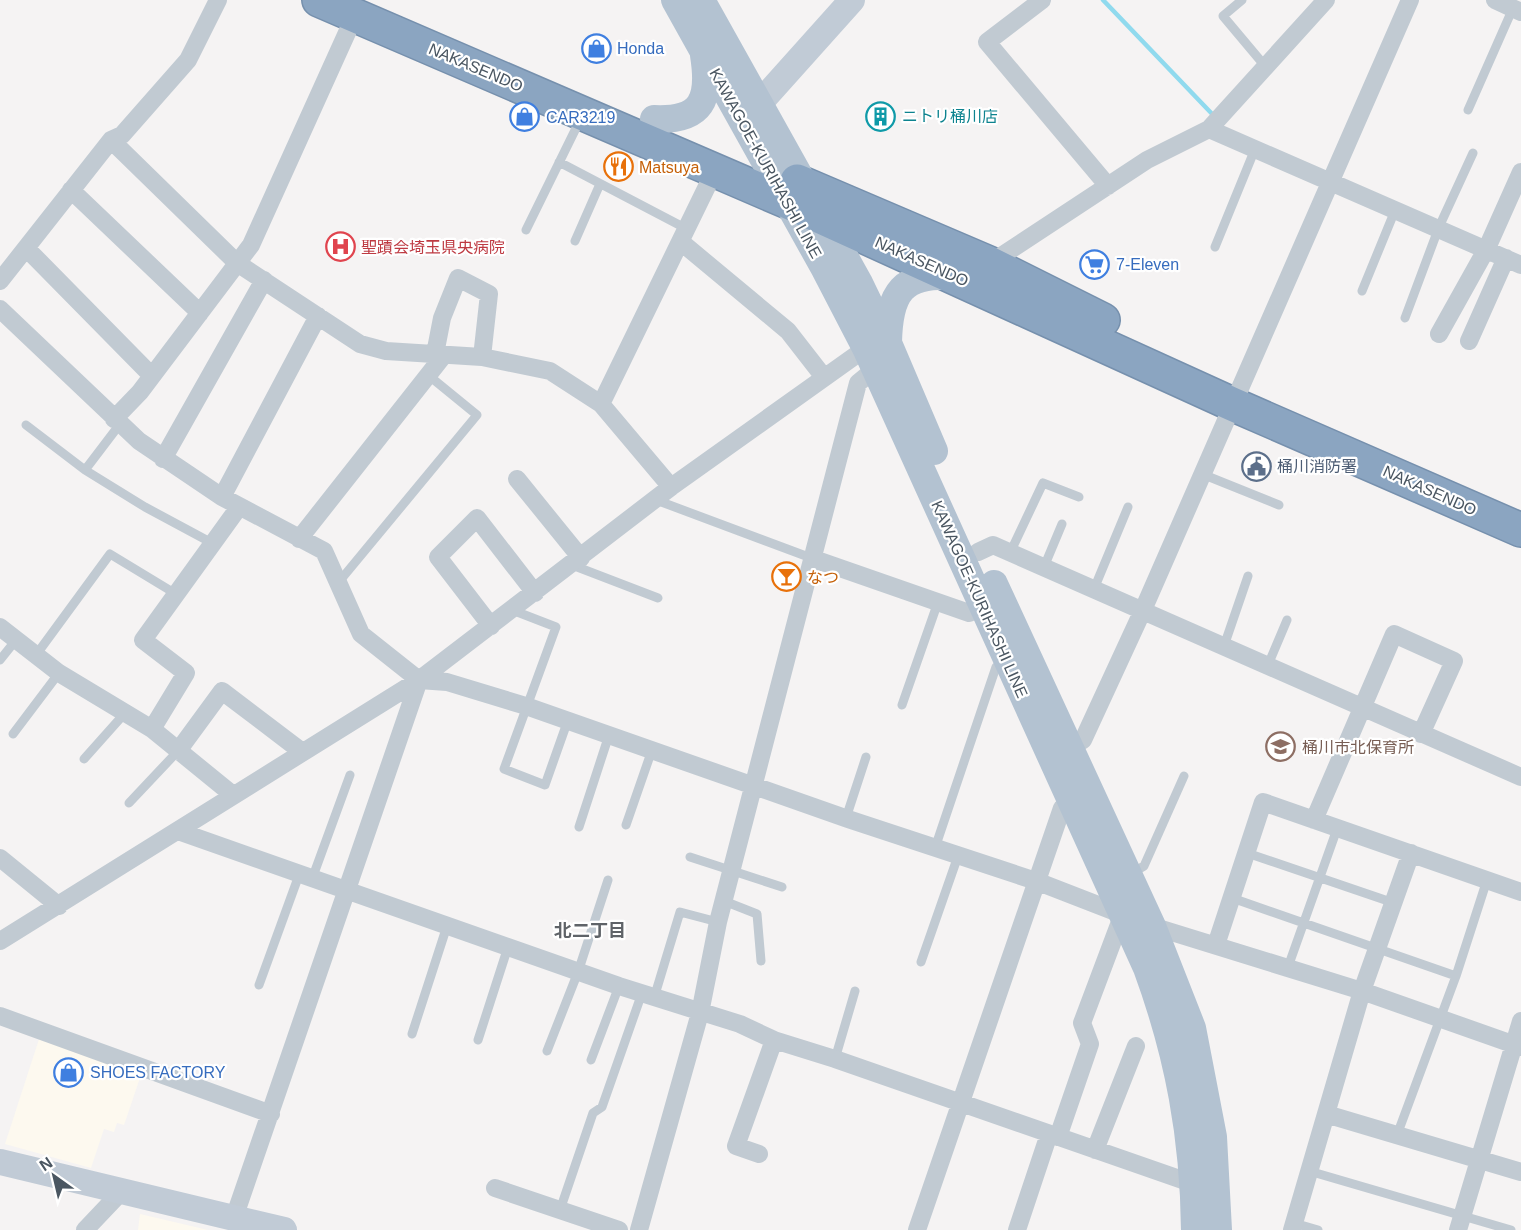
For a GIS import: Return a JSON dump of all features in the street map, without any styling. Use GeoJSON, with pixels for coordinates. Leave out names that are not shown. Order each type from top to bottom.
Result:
{"type":"FeatureCollection","features":[{"type":"Feature","properties":{"kind":"highway","name":"NAKASENDO"},"geometry":{"type":"LineString","coordinates":[[319,0],[354,8],[654,119],[770,169],[822,217],[971,274]]}},
{"type":"Feature","properties":{"kind":"highway","name":"NAKASENDO"},"geometry":{"type":"LineString","coordinates":[[354,8],[583,114],[716,170],[795,193],[1521,530]]}},
{"type":"Feature","properties":{"kind":"highway","name":"NAKASENDO"},"geometry":{"type":"LineString","coordinates":[[1236,396],[1521,510]]}},
{"type":"Feature","properties":{"kind":"main road","name":"KAWAGOE-KURIHASHI LINE"},"geometry":{"type":"LineString","coordinates":[[675,0],[770,169]]}},
{"type":"Feature","properties":{"kind":"main road","name":"KAWAGOE-KURIHASHI LINE"},"geometry":{"type":"LineString","coordinates":[[701,0],[758,105],[795,193],[978,552],[1071,747],[1152,926],[1192,1028],[1202,1073],[1213,1137],[1218,1230]]}},
{"type":"Feature","properties":{"kind":"main road"},"geometry":{"type":"LineString","coordinates":[[758,105],[852,0]]}},
{"type":"Feature","properties":{"kind":"main road"},"geometry":{"type":"LineString","coordinates":[[654,119],[684,117],[695,111],[702,102],[707,74],[703,51]]}},
{"type":"Feature","properties":{"kind":"main road","name":"KAWAGOE-KURIHASHI LINE"},"geometry":{"type":"LineString","coordinates":[[822,217],[876,353],[983,607],[1147,968],[1175,1055],[1188,1124],[1194,1184],[1195,1230]]}},
{"type":"Feature","properties":{"kind":"main road"},"geometry":{"type":"LineString","coordinates":[[876,353],[897,294],[907,283],[934,275],[971,274]]}},
{"type":"Feature","properties":{"kind":"main road"},"geometry":{"type":"LineString","coordinates":[[0,1162],[284,1230]]}},
{"type":"Feature","properties":{"kind":"street"},"geometry":{"type":"LineString","coordinates":[[0,281],[111,140],[122,135],[188,60],[218,0]]}},
{"type":"Feature","properties":{"kind":"street"},"geometry":{"type":"LineString","coordinates":[[1042,0],[987,42],[1108,186]]}},
{"type":"Feature","properties":{"kind":"street"},"geometry":{"type":"LineString","coordinates":[[971,274],[1147,160],[1209,129],[1326,0]]}},
{"type":"Feature","properties":{"kind":"street"},"geometry":{"type":"LineString","coordinates":[[1071,747],[1083,740],[1143,610],[1410,0]]}},
{"type":"Feature","properties":{"kind":"street"},"geometry":{"type":"LineString","coordinates":[[1495,0],[1517,10]]}},
{"type":"Feature","properties":{"kind":"street"},"geometry":{"type":"LineString","coordinates":[[117,422],[251,245],[354,8]]}},
{"type":"Feature","properties":{"kind":"street"},"geometry":{"type":"LineString","coordinates":[[1209,129],[1516,260],[1469,341]]}},
{"type":"Feature","properties":{"kind":"street"},"geometry":{"type":"LineString","coordinates":[[111,140],[237,263],[360,344],[386,351],[482,357],[550,371],[602,404],[671,487]]}},
{"type":"Feature","properties":{"kind":"street"},"geometry":{"type":"LineString","coordinates":[[602,404],[716,170]]}},
{"type":"Feature","properties":{"kind":"street"},"geometry":{"type":"LineString","coordinates":[[1439,334],[1487,248],[1521,172]]}},
{"type":"Feature","properties":{"kind":"street"},"geometry":{"type":"LineString","coordinates":[[71,190],[200,313]]}},
{"type":"Feature","properties":{"kind":"street"},"geometry":{"type":"LineString","coordinates":[[684,236],[788,331],[823,376]]}},
{"type":"Feature","properties":{"kind":"street"},"geometry":{"type":"LineString","coordinates":[[26,248],[152,376]]}},
{"type":"Feature","properties":{"kind":"street"},"geometry":{"type":"LineString","coordinates":[[299,538],[428,375],[440,354],[442,318],[458,278],[489,294],[482,357]]}},
{"type":"Feature","properties":{"kind":"street"},"geometry":{"type":"LineString","coordinates":[[163,459],[264,280]]}},
{"type":"Feature","properties":{"kind":"street"},"geometry":{"type":"LineString","coordinates":[[0,309],[117,422],[163,459],[239,507],[324,551],[361,634],[419,680],[447,682],[526,706],[846,818],[1036,881],[1152,926],[1362,991],[1518,1046]]}},
{"type":"Feature","properties":{"kind":"street"},"geometry":{"type":"LineString","coordinates":[[222,497],[318,316]]}},
{"type":"Feature","properties":{"kind":"street"},"geometry":{"type":"LineString","coordinates":[[3,936],[59,906],[301,751],[419,680],[671,487],[823,376],[876,353]]}},
{"type":"Feature","properties":{"kind":"street"},"geometry":{"type":"LineString","coordinates":[[639,1230],[700,1013],[718,922],[858,383],[876,353]]}},
{"type":"Feature","properties":{"kind":"street"},"geometry":{"type":"LineString","coordinates":[[517,479],[576,561]]}},
{"type":"Feature","properties":{"kind":"street"},"geometry":{"type":"LineString","coordinates":[[152,729],[186,673],[143,640],[239,507]]}},
{"type":"Feature","properties":{"kind":"street"},"geometry":{"type":"LineString","coordinates":[[491,626],[438,557],[477,518],[535,593]]}},
{"type":"Feature","properties":{"kind":"street"},"geometry":{"type":"LineString","coordinates":[[978,552],[993,545],[1521,777]]}},
{"type":"Feature","properties":{"kind":"street"},"geometry":{"type":"LineString","coordinates":[[814,559],[969,614],[983,607]]}},
{"type":"Feature","properties":{"kind":"street"},"geometry":{"type":"LineString","coordinates":[[0,627],[60,673],[152,729],[232,795]]}},
{"type":"Feature","properties":{"kind":"street"},"geometry":{"type":"LineString","coordinates":[[1314,820],[1394,634],[1454,661],[1421,734]]}},
{"type":"Feature","properties":{"kind":"street"},"geometry":{"type":"LineString","coordinates":[[234,1218],[419,680]]}},
{"type":"Feature","properties":{"kind":"street"},"geometry":{"type":"LineString","coordinates":[[178,750],[222,691],[301,751]]}},
{"type":"Feature","properties":{"kind":"street"},"geometry":{"type":"LineString","coordinates":[[1216,945],[1263,802],[1521,892]]}},
{"type":"Feature","properties":{"kind":"street"},"geometry":{"type":"LineString","coordinates":[[917,1230],[1062,808],[1072,803]]}},
{"type":"Feature","properties":{"kind":"street"},"geometry":{"type":"LineString","coordinates":[[178,831],[347,892],[619,986],[740,1024],[774,1040],[835,1059],[1194,1184]]}},
{"type":"Feature","properties":{"kind":"street"},"geometry":{"type":"LineString","coordinates":[[1293,1226],[1362,991],[1411,853]]}},
{"type":"Feature","properties":{"kind":"street"},"geometry":{"type":"LineString","coordinates":[[0,858],[59,906]]}},
{"type":"Feature","properties":{"kind":"street"},"geometry":{"type":"LineString","coordinates":[[1017,1230],[1090,1044],[1082,1023],[1123,914]]}},
{"type":"Feature","properties":{"kind":"street"},"geometry":{"type":"LineString","coordinates":[[0,1016],[271,1114]]}},
{"type":"Feature","properties":{"kind":"street"},"geometry":{"type":"LineString","coordinates":[[1460,1223],[1479,1159],[1518,1046],[1521,1021]]}},
{"type":"Feature","properties":{"kind":"street"},"geometry":{"type":"LineString","coordinates":[[759,1154],[736,1146],[774,1040]]}},
{"type":"Feature","properties":{"kind":"street"},"geometry":{"type":"LineString","coordinates":[[1095,1150],[1136,1046]]}},
{"type":"Feature","properties":{"kind":"street"},"geometry":{"type":"LineString","coordinates":[[1326,1114],[1521,1172]]}},
{"type":"Feature","properties":{"kind":"street"},"geometry":{"type":"LineString","coordinates":[[495,1188],[619,1230]]}},
{"type":"Feature","properties":{"kind":"street"},"geometry":{"type":"LineString","coordinates":[[85,1230],[121,1192]]}},
{"type":"Feature","properties":{"kind":"lane"},"geometry":{"type":"LineString","coordinates":[[1242,0],[1223,16],[1265,66]]}},
{"type":"Feature","properties":{"kind":"lane"},"geometry":{"type":"LineString","coordinates":[[1468,110],[1517,10]]}},
{"type":"Feature","properties":{"kind":"lane"},"geometry":{"type":"LineString","coordinates":[[526,231],[583,114]]}},
{"type":"Feature","properties":{"kind":"lane"},"geometry":{"type":"LineString","coordinates":[[1215,247],[1256,149]]}},
{"type":"Feature","properties":{"kind":"lane"},"geometry":{"type":"LineString","coordinates":[[1405,318],[1439,227],[1473,153]]}},
{"type":"Feature","properties":{"kind":"lane"},"geometry":{"type":"LineString","coordinates":[[559,162],[600,184],[684,236]]}},
{"type":"Feature","properties":{"kind":"lane"},"geometry":{"type":"LineString","coordinates":[[575,241],[600,184]]}},
{"type":"Feature","properties":{"kind":"lane"},"geometry":{"type":"LineString","coordinates":[[1362,291],[1396,208]]}},
{"type":"Feature","properties":{"kind":"lane"},"geometry":{"type":"LineString","coordinates":[[338,584],[477,415],[428,375]]}},
{"type":"Feature","properties":{"kind":"lane"},"geometry":{"type":"LineString","coordinates":[[85,470],[117,422]]}},
{"type":"Feature","properties":{"kind":"lane"},"geometry":{"type":"LineString","coordinates":[[26,425],[85,470],[145,507],[212,543]]}},
{"type":"Feature","properties":{"kind":"lane"},"geometry":{"type":"LineString","coordinates":[[1202,474],[1279,505]]}},
{"type":"Feature","properties":{"kind":"lane"},"geometry":{"type":"LineString","coordinates":[[1010,553],[1043,483],[1079,497]]}},
{"type":"Feature","properties":{"kind":"lane"},"geometry":{"type":"LineString","coordinates":[[656,500],[814,559]]}},
{"type":"Feature","properties":{"kind":"lane"},"geometry":{"type":"LineString","coordinates":[[1094,589],[1128,507]]}},
{"type":"Feature","properties":{"kind":"lane"},"geometry":{"type":"LineString","coordinates":[[1044,567],[1062,524]]}},
{"type":"Feature","properties":{"kind":"lane"},"geometry":{"type":"LineString","coordinates":[[36,655],[110,554],[176,594]]}},
{"type":"Feature","properties":{"kind":"lane"},"geometry":{"type":"LineString","coordinates":[[576,561],[658,598]]}},
{"type":"Feature","properties":{"kind":"lane"},"geometry":{"type":"LineString","coordinates":[[1224,646],[1248,576]]}},
{"type":"Feature","properties":{"kind":"lane"},"geometry":{"type":"LineString","coordinates":[[902,705],[938,602]]}},
{"type":"Feature","properties":{"kind":"lane"},"geometry":{"type":"LineString","coordinates":[[512,610],[556,627],[504,769],[545,785],[568,720]]}},
{"type":"Feature","properties":{"kind":"lane"},"geometry":{"type":"LineString","coordinates":[[1268,665],[1287,620]]}},
{"type":"Feature","properties":{"kind":"lane"},"geometry":{"type":"LineString","coordinates":[[0,660],[16,640]]}},
{"type":"Feature","properties":{"kind":"lane"},"geometry":{"type":"LineString","coordinates":[[935,848],[996,667],[1007,660]]}},
{"type":"Feature","properties":{"kind":"lane"},"geometry":{"type":"LineString","coordinates":[[13,734],[60,673]]}},
{"type":"Feature","properties":{"kind":"lane"},"geometry":{"type":"LineString","coordinates":[[84,759],[125,713]]}},
{"type":"Feature","properties":{"kind":"lane"},"geometry":{"type":"LineString","coordinates":[[579,827],[609,735]]}},
{"type":"Feature","properties":{"kind":"lane"},"geometry":{"type":"LineString","coordinates":[[129,803],[178,750]]}},
{"type":"Feature","properties":{"kind":"lane"},"geometry":{"type":"LineString","coordinates":[[626,825],[652,750]]}},
{"type":"Feature","properties":{"kind":"lane"},"geometry":{"type":"LineString","coordinates":[[846,818],[866,757]]}},
{"type":"Feature","properties":{"kind":"lane"},"geometry":{"type":"LineString","coordinates":[[259,985],[350,775]]}},
{"type":"Feature","properties":{"kind":"lane"},"geometry":{"type":"LineString","coordinates":[[1129,875],[1144,866],[1184,776]]}},
{"type":"Feature","properties":{"kind":"lane"},"geometry":{"type":"LineString","coordinates":[[1288,968],[1337,829]]}},
{"type":"Feature","properties":{"kind":"lane"},"geometry":{"type":"LineString","coordinates":[[1247,853],[1394,903]]}},
{"type":"Feature","properties":{"kind":"lane"},"geometry":{"type":"LineString","coordinates":[[921,962],[958,856]]}},
{"type":"Feature","properties":{"kind":"lane"},"geometry":{"type":"LineString","coordinates":[[690,857],[782,887]]}},
{"type":"Feature","properties":{"kind":"lane"},"geometry":{"type":"LineString","coordinates":[[547,1051],[578,972],[608,879]]}},
{"type":"Feature","properties":{"kind":"lane"},"geometry":{"type":"LineString","coordinates":[[1397,1135],[1456,976],[1487,880]]}},
{"type":"Feature","properties":{"kind":"lane"},"geometry":{"type":"LineString","coordinates":[[1232,898],[1456,976]]}},
{"type":"Feature","properties":{"kind":"lane"},"geometry":{"type":"LineString","coordinates":[[724,902],[757,914],[761,961]]}},
{"type":"Feature","properties":{"kind":"lane"},"geometry":{"type":"LineString","coordinates":[[560,1210],[593,1113],[602,1107],[680,912],[718,922]]}},
{"type":"Feature","properties":{"kind":"lane"},"geometry":{"type":"LineString","coordinates":[[412,1034],[447,926]]}},
{"type":"Feature","properties":{"kind":"lane"},"geometry":{"type":"LineString","coordinates":[[478,1040],[507,947]]}},
{"type":"Feature","properties":{"kind":"lane"},"geometry":{"type":"LineString","coordinates":[[591,1060],[619,986]]}},
{"type":"Feature","properties":{"kind":"lane"},"geometry":{"type":"LineString","coordinates":[[835,1059],[855,992]]}},
{"type":"Feature","properties":{"kind":"lane"},"geometry":{"type":"LineString","coordinates":[[1309,1171],[1460,1223],[1511,1230]]}},
{"type":"Feature","properties":{"kind":"lane"},"geometry":{"type":"LineString","coordinates":[[1293,1226],[1318,1230]]}},
{"type":"Feature","properties":{"kind":"shaded area"},"geometry":{"type":"Polygon","coordinates":[[[40,1036],[142,1072],[124,1125],[117,1123],[114,1132],[104,1129],[91,1168],[5,1144],[40,1036]]]}},
{"type":"Feature","properties":{"kind":"shaded area"},"geometry":{"type":"Polygon","coordinates":[[[140,1214],[208,1230],[138,1230],[140,1214]]]}},
{"type":"Feature","properties":{"kind":"waterway"},"geometry":{"type":"LineString","coordinates":[[1103,0],[1215,117]]}},
{"type":"Feature","properties":{"kind":"place","name":"Honda"},"geometry":{"type":"Point","coordinates":[596,48]}},
{"type":"Feature","properties":{"kind":"place","name":"ニトリ桶川店"},"geometry":{"type":"Point","coordinates":[881,116]}},
{"type":"Feature","properties":{"kind":"place","name":"CAR3219"},"geometry":{"type":"Point","coordinates":[525,117]}},
{"type":"Feature","properties":{"kind":"place","name":"Matsuya"},"geometry":{"type":"Point","coordinates":[618,167]}},
{"type":"Feature","properties":{"kind":"place","name":"聖蹟会埼玉県央病院"},"geometry":{"type":"Point","coordinates":[340,247]}},
{"type":"Feature","properties":{"kind":"place","name":"7-Eleven"},"geometry":{"type":"Point","coordinates":[1095,264]}},
{"type":"Feature","properties":{"kind":"place","name":"桶川消防署"},"geometry":{"type":"Point","coordinates":[1256,466]}},
{"type":"Feature","properties":{"kind":"place","name":"なつ"},"geometry":{"type":"Point","coordinates":[786,577]}},
{"type":"Feature","properties":{"kind":"place","name":"桶川市北保育所"},"geometry":{"type":"Point","coordinates":[1281,747]}},
{"type":"Feature","properties":{"kind":"place","name":"SHOES FACTORY"},"geometry":{"type":"Point","coordinates":[69,1072]}},
{"type":"Feature","properties":{"kind":"district","name":"北二丁目"},"geometry":{"type":"Point","coordinates":[590,931]}}]}
